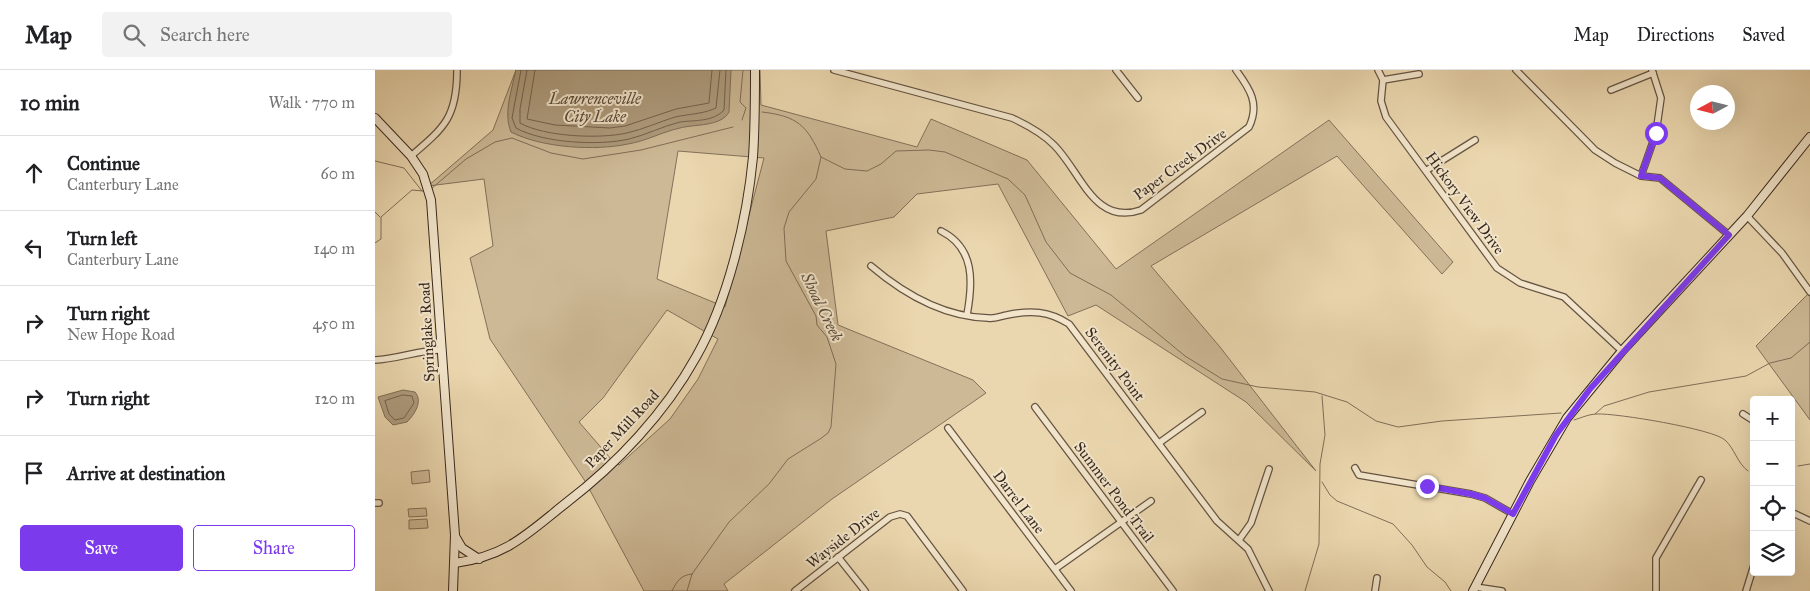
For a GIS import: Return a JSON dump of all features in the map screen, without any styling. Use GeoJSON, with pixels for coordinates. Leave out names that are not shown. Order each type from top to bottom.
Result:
{"type":"FeatureCollection","features":[{"type":"Feature","properties":{"kind":"street"},"geometry":{"type":"LineString","coordinates":[[411,156],[435,135],[453,110],[457,70]]}},
{"type":"Feature","properties":{"kind":"street","name":"Paper Mill Road"},"geometry":{"type":"LineString","coordinates":[[455,563],[479,559],[514,545],[580,493],[638,436],[675,392],[697,356],[714,319],[732,266],[745,216],[753,157],[755,70]]}},
{"type":"Feature","properties":{"kind":"street","name":"Paper Creek Drive"},"geometry":{"type":"LineString","coordinates":[[834,70],[1012,118],[1029,125],[1055,145],[1099,203],[1110,211],[1121,214],[1141,210],[1249,128],[1254,113],[1254,96],[1236,70]]}},
{"type":"Feature","properties":{"kind":"street"},"geometry":{"type":"LineString","coordinates":[[1116,70],[1138,98]]}},
{"type":"Feature","properties":{"kind":"street","name":"Hickory View Drive"},"geometry":{"type":"LineString","coordinates":[[1378,70],[1383,80],[1381,101],[1386,117],[1427,170],[1497,268],[1520,283],[1564,297],[1622,351]]}},
{"type":"Feature","properties":{"kind":"street"},"geometry":{"type":"LineString","coordinates":[[1516,70],[1595,150],[1641,176],[1660,178],[1729,235]]}},
{"type":"Feature","properties":{"kind":"street"},"geometry":{"type":"LineString","coordinates":[[1611,90],[1653,72],[1661,98],[1656,133],[1641,176]]}},
{"type":"Feature","properties":{"kind":"street"},"geometry":{"type":"LineString","coordinates":[[1383,80],[1419,74]]}},
{"type":"Feature","properties":{"kind":"street","name":"Springlake Road"},"geometry":{"type":"LineString","coordinates":[[375,118],[411,156],[423,174],[431,200],[455,535],[455,563]]}},
{"type":"Feature","properties":{"kind":"street"},"geometry":{"type":"LineString","coordinates":[[1502,591],[1474,589],[1556,435],[1590,389],[1622,351],[1747,216],[1810,137]]}},
{"type":"Feature","properties":{"kind":"street"},"geometry":{"type":"LineString","coordinates":[[1427,170],[1475,140]]}},
{"type":"Feature","properties":{"kind":"street"},"geometry":{"type":"LineString","coordinates":[[1747,216],[1782,253],[1810,292]]}},
{"type":"Feature","properties":{"kind":"street"},"geometry":{"type":"LineString","coordinates":[[941,231],[954,238],[967,259],[972,290],[967,315]]}},
{"type":"Feature","properties":{"kind":"street","name":"Serenity Point"},"geometry":{"type":"LineString","coordinates":[[871,266],[891,283],[916,299],[956,314],[990,318],[1037,311],[1055,315],[1069,324],[1217,521],[1248,549],[1269,591]]}},
{"type":"Feature","properties":{"kind":"street"},"geometry":{"type":"LineString","coordinates":[[375,360],[397,359],[418,352],[441,350]]}},
{"type":"Feature","properties":{"kind":"street","name":"Summer Pond Trail"},"geometry":{"type":"LineString","coordinates":[[1035,407],[1173,591]]}},
{"type":"Feature","properties":{"kind":"street"},"geometry":{"type":"LineString","coordinates":[[1159,443],[1202,412]]}},
{"type":"Feature","properties":{"kind":"street"},"geometry":{"type":"LineString","coordinates":[[1743,414],[1750,418]]}},
{"type":"Feature","properties":{"kind":"street","name":"Darrel Lane"},"geometry":{"type":"LineString","coordinates":[[948,428],[1071,591]]}},
{"type":"Feature","properties":{"kind":"street"},"geometry":{"type":"LineString","coordinates":[[1355,468],[1359,475],[1485,498],[1513,514]]}},
{"type":"Feature","properties":{"kind":"street"},"geometry":{"type":"LineString","coordinates":[[1239,540],[1251,523],[1269,469]]}},
{"type":"Feature","properties":{"kind":"street"},"geometry":{"type":"LineString","coordinates":[[1655,591],[1656,558],[1701,480]]}},
{"type":"Feature","properties":{"kind":"street"},"geometry":{"type":"LineString","coordinates":[[1055,569],[1151,501]]}},
{"type":"Feature","properties":{"kind":"street","name":"Wayside Drive"},"geometry":{"type":"LineString","coordinates":[[795,591],[890,517],[900,514],[907,516],[963,591]]}},
{"type":"Feature","properties":{"kind":"street"},"geometry":{"type":"LineString","coordinates":[[1795,514],[1810,521]]}},
{"type":"Feature","properties":{"kind":"street"},"geometry":{"type":"LineString","coordinates":[[455,535],[462,548],[479,559]]}},
{"type":"Feature","properties":{"kind":"street"},"geometry":{"type":"LineString","coordinates":[[839,557],[865,591]]}},
{"type":"Feature","properties":{"kind":"street"},"geometry":{"type":"LineString","coordinates":[[453,591],[460,572],[466,564],[479,559]]}},
{"type":"Feature","properties":{"kind":"street"},"geometry":{"type":"LineString","coordinates":[[453,591],[455,563]]}},
{"type":"Feature","properties":{"kind":"street"},"geometry":{"type":"LineString","coordinates":[[1746,591],[1751,576]]}},
{"type":"Feature","properties":{"kind":"street"},"geometry":{"type":"LineString","coordinates":[[1375,591],[1377,578]]}},
{"type":"Feature","properties":{"kind":"shaded area"},"geometry":{"type":"Polygon","coordinates":[[[516,70],[760,70],[761,105],[917,147],[931,119],[1027,160],[1116,269],[1329,120],[1453,262],[1442,274],[1337,156],[1151,266],[1220,347],[1316,471],[1246,402],[1096,305],[1068,316],[998,184],[917,194],[894,217],[826,231],[838,325],[973,380],[986,393],[832,499],[724,584],[728,591],[644,591],[585,481],[490,339],[470,258],[493,246],[484,179],[428,186],[493,130],[516,70]],[[678,151],[657,279],[725,307],[764,158],[678,151]],[[667,310],[603,398],[579,422],[611,459],[619,465],[670,419],[698,379],[718,339],[667,310]]]}},
{"type":"Feature","properties":{"kind":"shaded area"},"geometry":{"type":"Polygon","coordinates":[[[1810,292],[1810,420],[1795,399],[1795,396],[1792,396],[1756,346],[1810,292]]]}},
{"type":"Feature","properties":{"kind":"shaded area"},"geometry":{"type":"Polygon","coordinates":[[[429,470],[430,482],[412,484],[411,472],[429,470]]]}},
{"type":"Feature","properties":{"kind":"shaded area"},"geometry":{"type":"Polygon","coordinates":[[[426,508],[427,516],[409,517],[408,509],[426,508]]]}},
{"type":"Feature","properties":{"kind":"shaded area"},"geometry":{"type":"Polygon","coordinates":[[[427,519],[428,528],[409,529],[409,520],[427,519]]]}},
{"type":"Feature","properties":{"kind":"water","name":"Lawrenceville City Lake"},"geometry":{"type":"Polygon","coordinates":[[[516,70],[731,70],[729,112],[725,117],[714,123],[680,128],[628,144],[600,147],[553,145],[538,142],[511,132],[508,109],[516,70]]]}},
{"type":"Feature","properties":{"kind":"water"},"geometry":{"type":"Polygon","coordinates":[[[403,390],[415,392],[418,399],[417,407],[407,422],[393,425],[385,417],[378,397],[403,390]]]}},
{"type":"Feature","properties":{"kind":"waterway","name":"Shoal Creek"},"geometry":{"type":"LineString","coordinates":[[742,120],[746,108],[740,102],[743,70]]}},
{"type":"Feature","properties":{"kind":"waterway","name":"Shoal Creek"},"geometry":{"type":"LineString","coordinates":[[687,591],[692,574],[729,522],[769,484],[788,459],[820,439],[828,433],[831,427],[836,364],[827,337],[817,325],[816,316],[786,261],[784,228],[789,212],[816,179],[821,157],[811,137],[799,124],[784,116],[762,112]]}},
{"type":"Feature","properties":{"kind":"waterway"},"geometry":{"type":"LineString","coordinates":[[431,189],[466,159],[495,142],[512,138],[551,153],[583,159],[641,150],[733,127]]}},
{"type":"Feature","properties":{"kind":"waterway"},"geometry":{"type":"LineString","coordinates":[[821,157],[845,169],[867,171],[881,164],[896,151],[929,150],[945,152],[1008,179],[1025,195],[1046,242],[1070,273],[1111,295],[1185,356],[1222,379],[1258,387],[1315,392],[1347,402],[1376,421],[1398,427],[1442,421],[1561,413]]}},
{"type":"Feature","properties":{"kind":"waterway"},"geometry":{"type":"LineString","coordinates":[[375,161],[404,168],[422,191]]}},
{"type":"Feature","properties":{"kind":"waterway"},"geometry":{"type":"LineString","coordinates":[[375,243],[381,239],[381,217],[412,190],[423,191]]}},
{"type":"Feature","properties":{"kind":"waterway"},"geometry":{"type":"LineString","coordinates":[[375,212],[380,217]]}},
{"type":"Feature","properties":{"kind":"waterway"},"geometry":{"type":"LineString","coordinates":[[1595,414],[1604,406],[1649,392],[1746,376],[1770,363],[1791,358],[1810,342]]}},
{"type":"Feature","properties":{"kind":"waterway"},"geometry":{"type":"LineString","coordinates":[[1305,591],[1319,544],[1320,464],[1325,435],[1322,396]]}},
{"type":"Feature","properties":{"kind":"waterway"},"geometry":{"type":"LineString","coordinates":[[1574,420],[1591,415],[1607,414],[1664,422],[1703,431],[1725,440],[1748,471]]}},
{"type":"Feature","properties":{"kind":"waterway"},"geometry":{"type":"LineString","coordinates":[[1798,466],[1810,464]]}},
{"type":"Feature","properties":{"kind":"waterway"},"geometry":{"type":"LineString","coordinates":[[1322,482],[1330,495],[1337,501],[1393,524],[1412,545],[1427,567],[1445,582],[1451,591]]}},
{"type":"Feature","properties":{"kind":"waterway"},"geometry":{"type":"LineString","coordinates":[[672,591],[680,579],[692,574]]}},
{"type":"Feature","properties":{"kind":"route"},"geometry":{"type":"LineString","coordinates":[[1427,486],[1485,498],[1513,514],[1567,418],[1622,351],[1702,267],[1729,235],[1660,178],[1641,176],[1656,133]]}}]}
